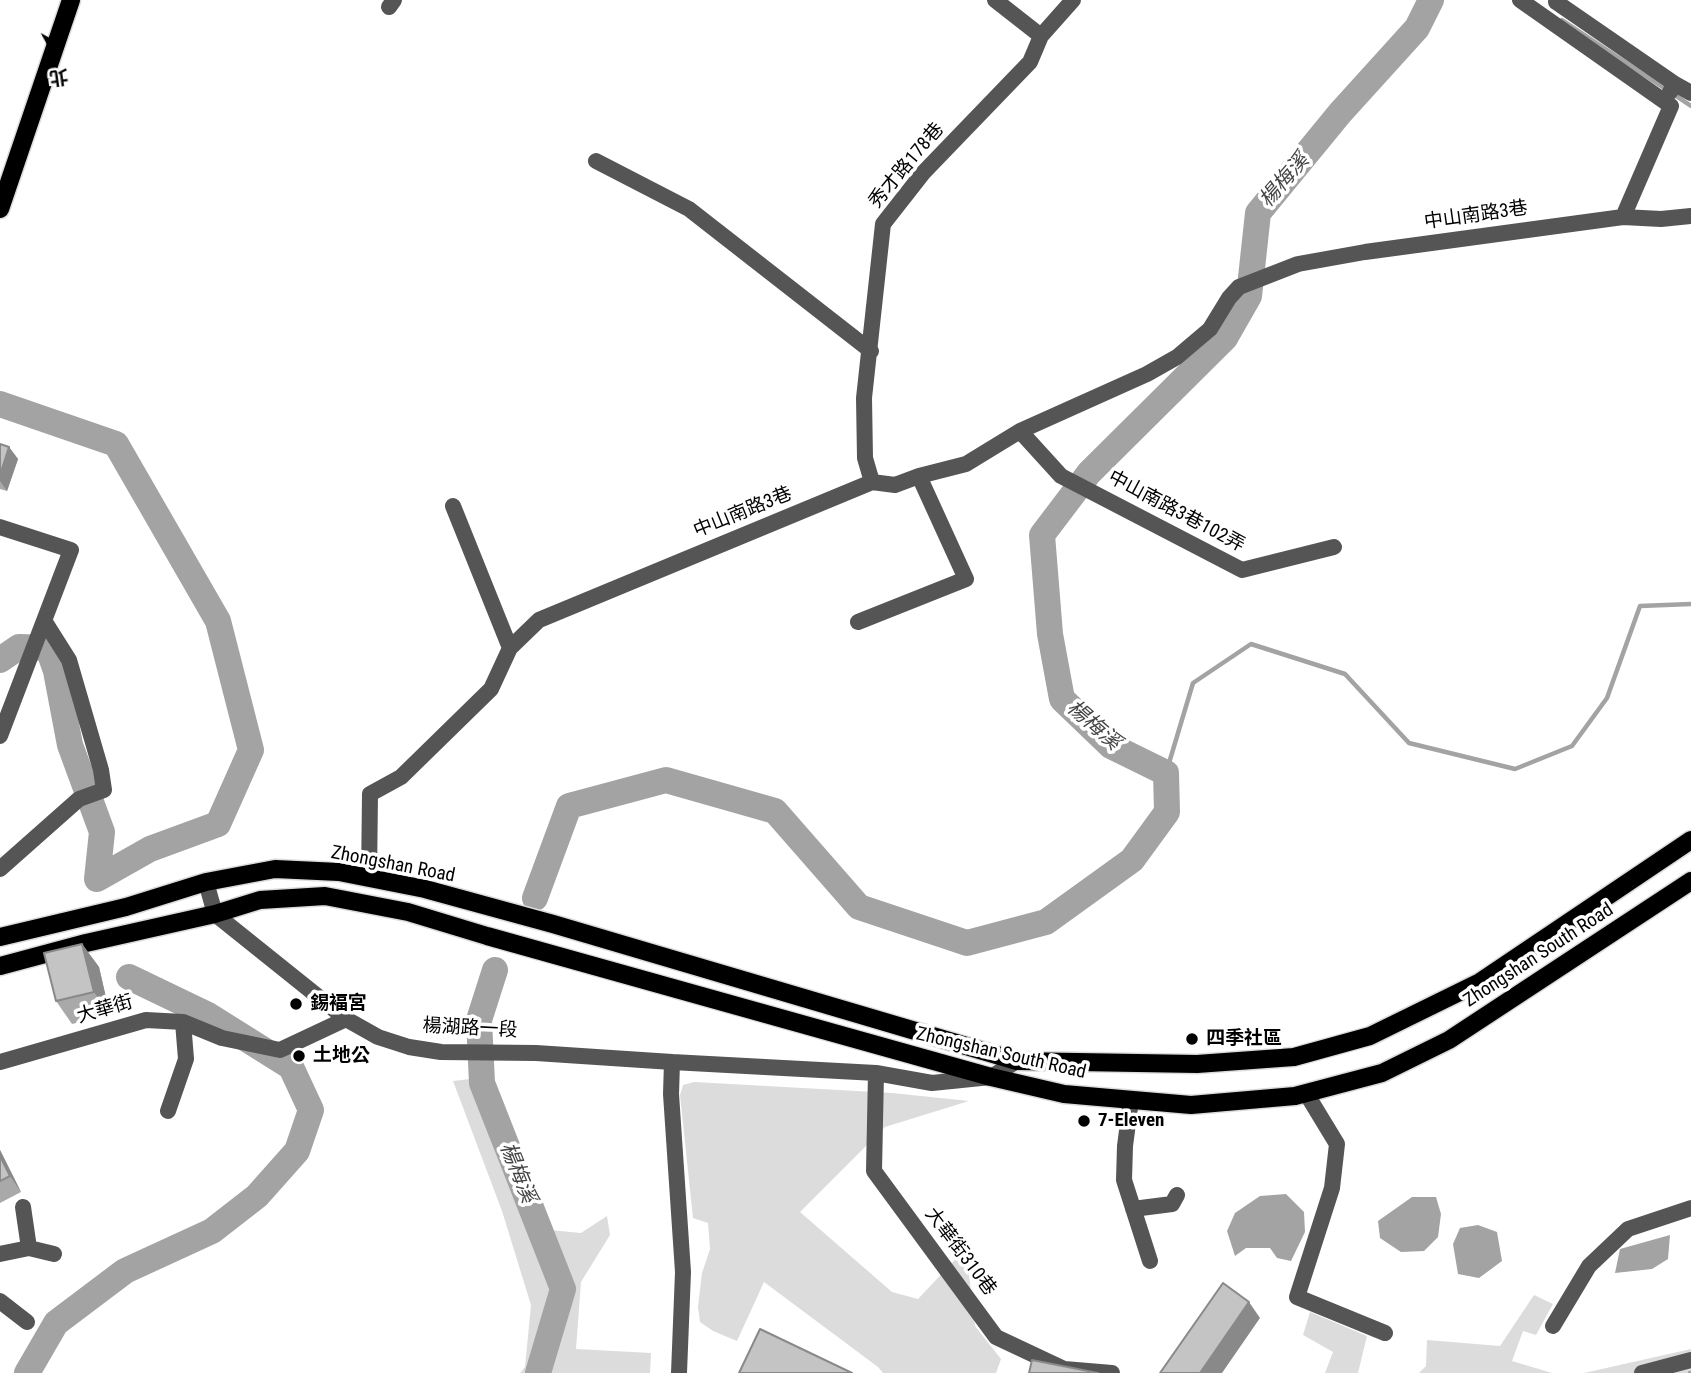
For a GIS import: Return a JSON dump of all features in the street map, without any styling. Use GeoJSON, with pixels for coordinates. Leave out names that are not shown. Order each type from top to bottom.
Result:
{"type":"FeatureCollection","features":[{"type":"Feature","properties":{"kind":"main road"},"geometry":{"type":"LineString","coordinates":[[0,209],[71,0]]}},
{"type":"Feature","properties":{"kind":"main road","name":"Zhongshan South Road"},"geometry":{"type":"LineString","coordinates":[[553,924],[1017,1061],[1197,1064],[1294,1057],[1370,1036],[1480,982],[1691,840]]}},
{"type":"Feature","properties":{"kind":"main road","name":"Zhongshan Road"},"geometry":{"type":"LineString","coordinates":[[0,937],[126,907],[206,882],[275,869],[340,872],[425,889],[553,924]]}},
{"type":"Feature","properties":{"kind":"main road","name":"Zhongshan South Road"},"geometry":{"type":"LineString","coordinates":[[215,914],[260,900],[325,896],[408,912],[991,1077],[1064,1094],[1191,1105],[1294,1096],[1382,1073],[1449,1040],[1691,881]]}},
{"type":"Feature","properties":{"kind":"main road"},"geometry":{"type":"LineString","coordinates":[[0,966],[86,943],[215,914]]}},
{"type":"Feature","properties":{"kind":"street"},"geometry":{"type":"LineString","coordinates":[[995,0],[1041,36]]}},
{"type":"Feature","properties":{"kind":"street","name":"秀才路178巷"},"geometry":{"type":"LineString","coordinates":[[872,482],[865,458],[864,398],[883,224],[923,173],[1030,62],[1041,36],[1073,0]]}},
{"type":"Feature","properties":{"kind":"street"},"geometry":{"type":"LineString","coordinates":[[1520,0],[1671,106],[1623,217]]}},
{"type":"Feature","properties":{"kind":"street"},"geometry":{"type":"LineString","coordinates":[[1558,0],[1556,2],[1675,85],[1691,93]]}},
{"type":"Feature","properties":{"kind":"street"},"geometry":{"type":"LineString","coordinates":[[1665,100],[1675,85]]}},
{"type":"Feature","properties":{"kind":"street"},"geometry":{"type":"LineString","coordinates":[[596,161],[689,209],[871,351]]}},
{"type":"Feature","properties":{"kind":"street","name":"中山南路3巷"},"geometry":{"type":"LineString","coordinates":[[369,878],[370,793],[401,777],[491,689],[510,648],[539,620],[872,482],[895,485],[967,464],[1020,431],[1147,374],[1177,357],[1210,329],[1239,287],[1298,264],[1365,252],[1623,217],[1661,219],[1691,216]]}},
{"type":"Feature","properties":{"kind":"street","name":"中山南路3巷102弄"},"geometry":{"type":"LineString","coordinates":[[1020,431],[1061,476],[1242,570],[1334,547]]}},
{"type":"Feature","properties":{"kind":"street"},"geometry":{"type":"LineString","coordinates":[[858,622],[966,579],[919,476]]}},
{"type":"Feature","properties":{"kind":"street"},"geometry":{"type":"LineString","coordinates":[[453,506],[510,648]]}},
{"type":"Feature","properties":{"kind":"street"},"geometry":{"type":"LineString","coordinates":[[0,527],[71,550],[0,736]]}},
{"type":"Feature","properties":{"kind":"street"},"geometry":{"type":"LineString","coordinates":[[0,869],[79,799],[104,790],[101,770],[69,660],[43,628]]}},
{"type":"Feature","properties":{"kind":"street"},"geometry":{"type":"LineString","coordinates":[[206,882],[215,914]]}},
{"type":"Feature","properties":{"kind":"street","name":"楊湖路一段"},"geometry":{"type":"LineString","coordinates":[[215,914],[346,1019],[378,1037],[409,1047],[441,1052],[536,1053],[876,1073],[932,1083],[991,1077],[1017,1061]]}},
{"type":"Feature","properties":{"kind":"street","name":"大華街"},"geometry":{"type":"LineString","coordinates":[[0,1062],[146,1020],[183,1022],[222,1038],[280,1050],[346,1019]]}},
{"type":"Feature","properties":{"kind":"street"},"geometry":{"type":"LineString","coordinates":[[168,1111],[186,1059],[183,1022]]}},
{"type":"Feature","properties":{"kind":"street"},"geometry":{"type":"LineString","coordinates":[[672,1062],[671,1094],[682,1272],[679,1373]]}},
{"type":"Feature","properties":{"kind":"street","name":"大華街310巷"},"geometry":{"type":"LineString","coordinates":[[876,1073],[874,1171],[996,1336],[1064,1368],[1112,1373]]}},
{"type":"Feature","properties":{"kind":"street"},"geometry":{"type":"LineString","coordinates":[[1306,1093],[1336,1143],[1332,1188],[1297,1297],[1385,1333]]}},
{"type":"Feature","properties":{"kind":"street"},"geometry":{"type":"LineString","coordinates":[[1131,1100],[1124,1180],[1150,1261]]}},
{"type":"Feature","properties":{"kind":"street"},"geometry":{"type":"LineString","coordinates":[[1133,1209],[1172,1204],[1177,1195]]}},
{"type":"Feature","properties":{"kind":"street"},"geometry":{"type":"LineString","coordinates":[[23,1206],[29,1248]]}},
{"type":"Feature","properties":{"kind":"street"},"geometry":{"type":"LineString","coordinates":[[1553,1326],[1589,1266],[1628,1228],[1691,1208]]}},
{"type":"Feature","properties":{"kind":"street"},"geometry":{"type":"LineString","coordinates":[[0,1254],[29,1248],[54,1254]]}},
{"type":"Feature","properties":{"kind":"street"},"geometry":{"type":"LineString","coordinates":[[0,1301],[27,1322]]}},
{"type":"Feature","properties":{"kind":"street"},"geometry":{"type":"LineString","coordinates":[[1642,1373],[1691,1360]]}},
{"type":"Feature","properties":{"kind":"shaded area"},"geometry":{"type":"Polygon","coordinates":[[[470,1079],[529,1228],[581,1233],[607,1216],[610,1235],[581,1282],[576,1349],[651,1353],[650,1373],[520,1373],[525,1367],[531,1305],[502,1211],[453,1081],[470,1079]]]}},
{"type":"Feature","properties":{"kind":"shaded area"},"geometry":{"type":"Polygon","coordinates":[[[694,1082],[892,1093],[969,1101],[885,1127],[800,1212],[892,1292],[918,1299],[966,1248],[975,1326],[1001,1359],[996,1373],[883,1373],[764,1282],[737,1341],[700,1322],[698,1307],[702,1273],[710,1249],[708,1223],[693,1218],[680,1095],[683,1085],[694,1082]]]}},
{"type":"Feature","properties":{"kind":"shaded area"},"geometry":{"type":"Polygon","coordinates":[[[1286,1194],[1304,1212],[1305,1232],[1291,1261],[1277,1258],[1270,1248],[1246,1248],[1235,1256],[1227,1231],[1235,1213],[1260,1196],[1286,1194]]]}},
{"type":"Feature","properties":{"kind":"shaded area"},"geometry":{"type":"Polygon","coordinates":[[[1412,1197],[1436,1197],[1441,1214],[1438,1237],[1424,1251],[1401,1252],[1380,1238],[1378,1221],[1412,1197]]]}},
{"type":"Feature","properties":{"kind":"shaded area"},"geometry":{"type":"Polygon","coordinates":[[[1478,1225],[1497,1232],[1502,1261],[1479,1278],[1458,1274],[1453,1244],[1460,1228],[1478,1225]]]}},
{"type":"Feature","properties":{"kind":"shaded area"},"geometry":{"type":"Polygon","coordinates":[[[1670,1235],[1668,1259],[1652,1269],[1615,1273],[1620,1249],[1670,1235]]]}},
{"type":"Feature","properties":{"kind":"shaded area"},"geometry":{"type":"Polygon","coordinates":[[[1534,1295],[1553,1304],[1536,1335],[1523,1331],[1512,1361],[1552,1373],[1419,1373],[1426,1366],[1427,1340],[1500,1346],[1534,1295]]]}},
{"type":"Feature","properties":{"kind":"shaded area"},"geometry":{"type":"Polygon","coordinates":[[[1310,1312],[1367,1336],[1358,1373],[1325,1373],[1333,1352],[1303,1335],[1310,1312]]]}},
{"type":"Feature","properties":{"kind":"shaded area"},"geometry":{"type":"Polygon","coordinates":[[[1691,1349],[1691,1373],[1584,1373],[1691,1349]]]}},
{"type":"Feature","properties":{"kind":"building"},"geometry":{"type":"Polygon","coordinates":[[[0,444],[9,447],[0,475],[0,444]]]}},
{"type":"Feature","properties":{"kind":"building"},"geometry":{"type":"Polygon","coordinates":[[[82,944],[94,992],[56,1001],[44,953],[82,944]]]}},
{"type":"Feature","properties":{"kind":"building"},"geometry":{"type":"Polygon","coordinates":[[[0,1156],[10,1176],[0,1181],[0,1156]]]}},
{"type":"Feature","properties":{"kind":"building"},"geometry":{"type":"Polygon","coordinates":[[[1223,1283],[1249,1302],[1200,1373],[1160,1373],[1223,1283]]]}},
{"type":"Feature","properties":{"kind":"building"},"geometry":{"type":"Polygon","coordinates":[[[760,1329],[852,1373],[739,1373],[760,1329]]]}},
{"type":"Feature","properties":{"kind":"building"},"geometry":{"type":"Polygon","coordinates":[[[1032,1360],[1098,1373],[1029,1373],[1032,1360]]]}},
{"type":"Feature","properties":{"kind":"waterway","name":"楊梅溪"},"geometry":{"type":"LineString","coordinates":[[535,898],[569,806],[666,780],[775,811],[859,907],[967,943],[1046,922],[1132,860],[1167,812],[1166,773],[1111,746],[1062,699],[1050,634],[1042,535],[1089,473],[1225,338],[1249,296],[1258,213],[1340,113],[1417,28],[1431,0]]}},
{"type":"Feature","properties":{"kind":"waterway"},"geometry":{"type":"LineString","coordinates":[[1562,20],[1691,106]]}},
{"type":"Feature","properties":{"kind":"waterway"},"geometry":{"type":"LineString","coordinates":[[0,404],[116,444],[218,621],[251,750],[218,824],[150,849],[97,879]]}},
{"type":"Feature","properties":{"kind":"waterway"},"geometry":{"type":"LineString","coordinates":[[1166,773],[1193,683],[1251,644],[1345,674],[1409,743],[1515,769],[1572,746],[1607,698],[1640,606],[1691,604]]}},
{"type":"Feature","properties":{"kind":"waterway"},"geometry":{"type":"LineString","coordinates":[[0,660],[19,647],[48,648],[56,671],[70,745],[102,832],[97,879]]}},
{"type":"Feature","properties":{"kind":"waterway","name":"楊梅溪"},"geometry":{"type":"LineString","coordinates":[[495,970],[479,1020],[482,1083],[563,1289],[538,1373]]}},
{"type":"Feature","properties":{"kind":"waterway"},"geometry":{"type":"LineString","coordinates":[[27,1373],[56,1323],[125,1271],[212,1231],[257,1196],[297,1151],[311,1110],[291,1067],[208,1015],[129,977]]}},
{"type":"Feature","properties":{"kind":"place","name":"錫褔宮"},"geometry":{"type":"Point","coordinates":[296,1004]}},
{"type":"Feature","properties":{"kind":"place","name":"四季社區"},"geometry":{"type":"Point","coordinates":[1192,1039]}},
{"type":"Feature","properties":{"kind":"place","name":"土地公"},"geometry":{"type":"Point","coordinates":[299,1056]}},
{"type":"Feature","properties":{"kind":"place","name":"7-Eleven"},"geometry":{"type":"Point","coordinates":[1084,1121]}}]}
